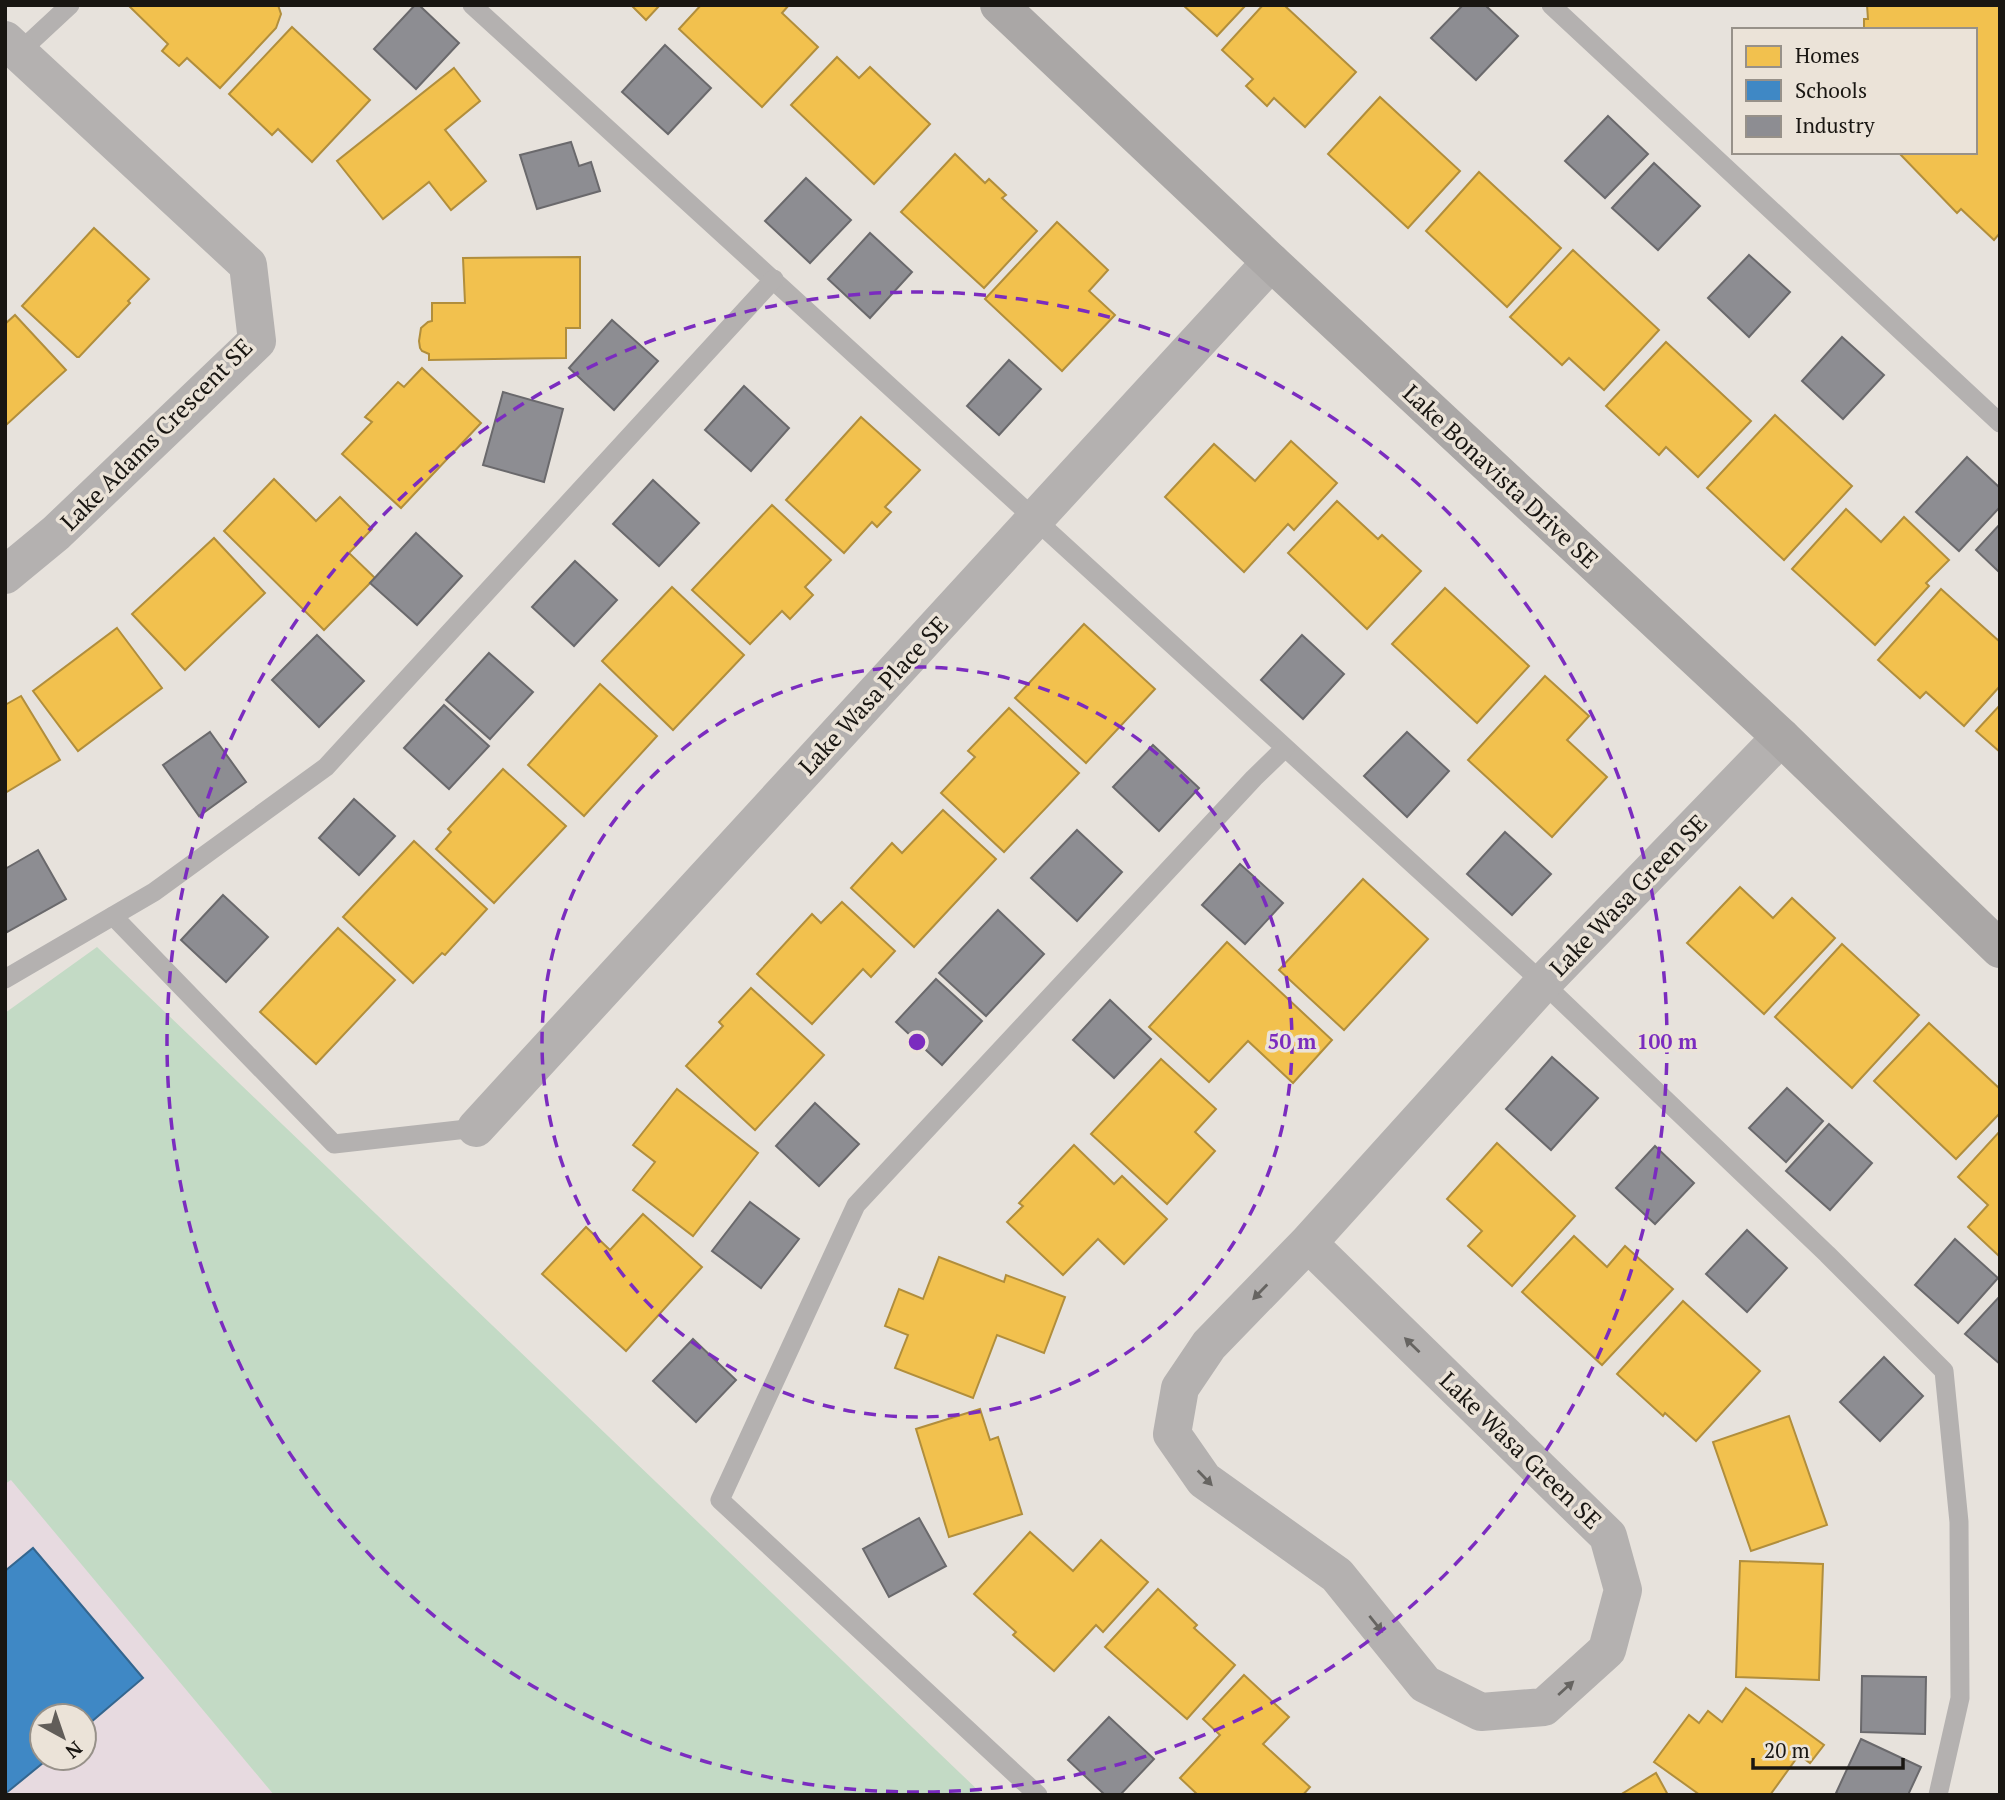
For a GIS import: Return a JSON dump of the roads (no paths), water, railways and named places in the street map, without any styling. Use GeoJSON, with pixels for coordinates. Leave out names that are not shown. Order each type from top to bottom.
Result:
{"type":"FeatureCollection","features":[{"type":"Feature","properties":{"kind":"street","name":"Lake Bonavista Drive SE"},"geometry":{"type":"LineString","coordinates":[[999,5],[1781,737],[2000,949]]}},
{"type":"Feature","properties":{"kind":"street","name":"Lake Adams Crescent SE"},"geometry":{"type":"LineString","coordinates":[[5,575],[56,533],[257,341],[248,265],[10,53]]}},
{"type":"Feature","properties":{"kind":"street","name":"Lake Wasa Place SE"},"geometry":{"type":"LineString","coordinates":[[476,1128],[1271,262]]}},
{"type":"Feature","properties":{"kind":"street","name":"Lake Wasa Green SE"},"geometry":{"type":"LineString","coordinates":[[1308,1243],[1608,1536],[1623,1590],[1607,1650],[1544,1707],[1481,1712],[1425,1684],[1337,1575],[1204,1480],[1172,1434],[1180,1388],[1209,1345],[1308,1243],[1543,983],[1781,737]]}},
{"type":"Feature","properties":{"kind":"lane"},"geometry":{"type":"LineString","coordinates":[[10,53],[70,5]]}},
{"type":"Feature","properties":{"kind":"lane"},"geometry":{"type":"LineString","coordinates":[[472,5],[1543,983],[1827,1254],[1944,1371],[1959,1522],[1960,1698],[1938,1795]]}},
{"type":"Feature","properties":{"kind":"lane"},"geometry":{"type":"LineString","coordinates":[[1551,5],[2000,423]]}},
{"type":"Feature","properties":{"kind":"lane"},"geometry":{"type":"LineString","coordinates":[[5,979],[154,892],[326,767],[774,279]]}},
{"type":"Feature","properties":{"kind":"lane"},"geometry":{"type":"LineString","coordinates":[[1038,1795],[720,1500],[856,1205],[1254,778],[1286,748]]}},
{"type":"Feature","properties":{"kind":"lane"},"geometry":{"type":"LineString","coordinates":[[113,916],[334,1144],[476,1128]]}}]}
